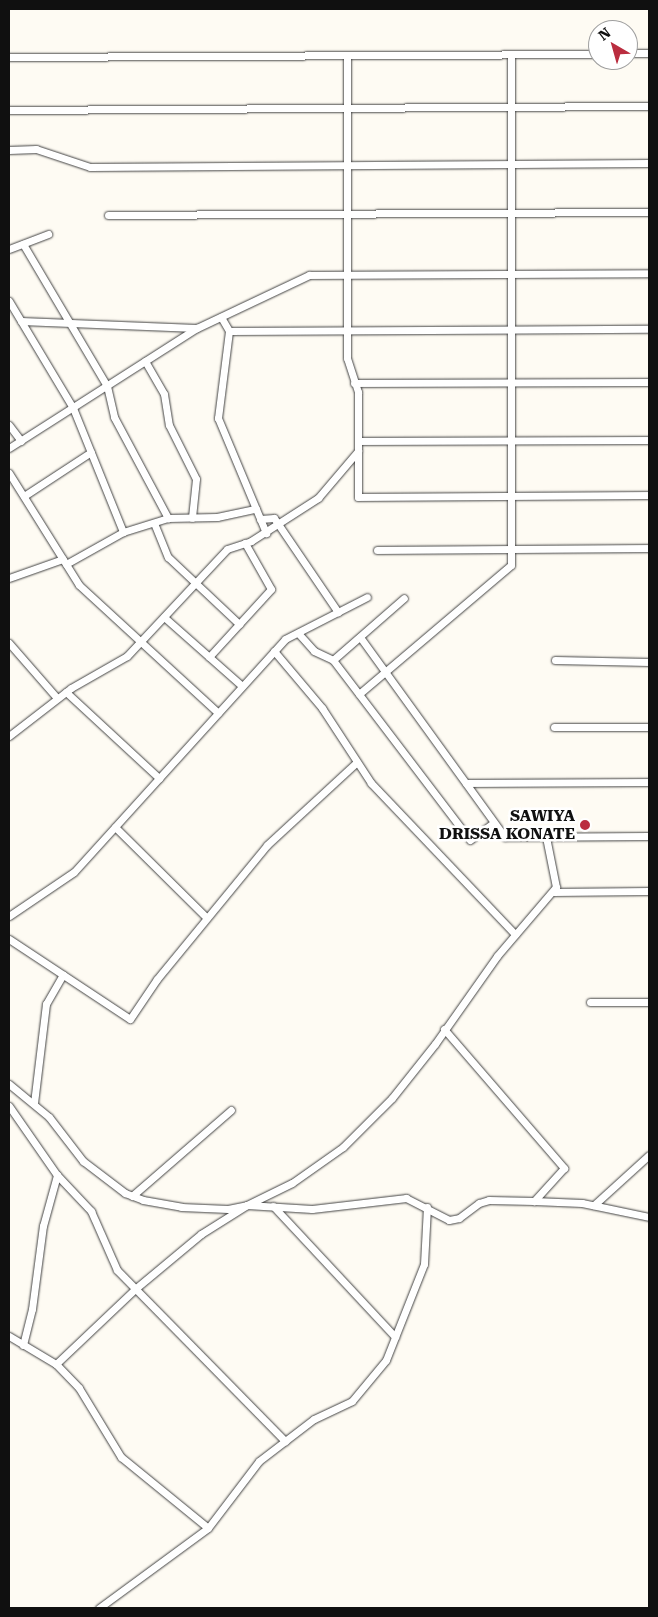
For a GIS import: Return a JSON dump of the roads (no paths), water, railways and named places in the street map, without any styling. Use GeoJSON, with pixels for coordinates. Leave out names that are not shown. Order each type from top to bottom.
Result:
{"type":"FeatureCollection","features":[{"type":"Feature","properties":{"kind":"street"},"geometry":{"type":"LineString","coordinates":[[359,694],[511,565],[512,54]]}},
{"type":"Feature","properties":{"kind":"street"},"geometry":{"type":"LineString","coordinates":[[9,57],[588,54]]}},
{"type":"Feature","properties":{"kind":"street"},"geometry":{"type":"LineString","coordinates":[[347,55],[347,358],[358,392],[358,497],[649,495]]}},
{"type":"Feature","properties":{"kind":"street"},"geometry":{"type":"LineString","coordinates":[[9,110],[649,106]]}},
{"type":"Feature","properties":{"kind":"street"},"geometry":{"type":"LineString","coordinates":[[9,150],[36,149],[90,166],[649,164]]}},
{"type":"Feature","properties":{"kind":"street"},"geometry":{"type":"LineString","coordinates":[[108,216],[649,212]]}},
{"type":"Feature","properties":{"kind":"street"},"geometry":{"type":"LineString","coordinates":[[9,249],[48,234]]}},
{"type":"Feature","properties":{"kind":"street"},"geometry":{"type":"LineString","coordinates":[[23,244],[107,386],[117,425],[168,518]]}},
{"type":"Feature","properties":{"kind":"street"},"geometry":{"type":"LineString","coordinates":[[9,448],[197,328],[309,275],[649,273]]}},
{"type":"Feature","properties":{"kind":"street"},"geometry":{"type":"LineString","coordinates":[[10,305],[73,408],[123,532]]}},
{"type":"Feature","properties":{"kind":"street"},"geometry":{"type":"LineString","coordinates":[[221,317],[229,331],[218,418],[266,533]]}},
{"type":"Feature","properties":{"kind":"street"},"geometry":{"type":"LineString","coordinates":[[21,321],[197,328]]}},
{"type":"Feature","properties":{"kind":"street"},"geometry":{"type":"LineString","coordinates":[[229,331],[649,329]]}},
{"type":"Feature","properties":{"kind":"street"},"geometry":{"type":"LineString","coordinates":[[145,361],[164,394],[169,425],[196,479],[192,518]]}},
{"type":"Feature","properties":{"kind":"street"},"geometry":{"type":"LineString","coordinates":[[354,383],[649,382]]}},
{"type":"Feature","properties":{"kind":"street"},"geometry":{"type":"LineString","coordinates":[[9,425],[21,441]]}},
{"type":"Feature","properties":{"kind":"street"},"geometry":{"type":"LineString","coordinates":[[358,442],[649,440]]}},
{"type":"Feature","properties":{"kind":"street"},"geometry":{"type":"LineString","coordinates":[[9,736],[57,698],[126,656],[227,550],[266,533],[318,498],[358,451]]}},
{"type":"Feature","properties":{"kind":"street"},"geometry":{"type":"LineString","coordinates":[[24,496],[91,452]]}},
{"type":"Feature","properties":{"kind":"street"},"geometry":{"type":"LineString","coordinates":[[9,473],[79,585],[218,713]]}},
{"type":"Feature","properties":{"kind":"street"},"geometry":{"type":"LineString","coordinates":[[9,578],[64,561],[123,532],[168,518],[192,518],[256,509]]}},
{"type":"Feature","properties":{"kind":"street"},"geometry":{"type":"LineString","coordinates":[[260,519],[274,518],[338,612]]}},
{"type":"Feature","properties":{"kind":"street"},"geometry":{"type":"LineString","coordinates":[[154,522],[168,557],[239,624]]}},
{"type":"Feature","properties":{"kind":"street"},"geometry":{"type":"LineString","coordinates":[[209,657],[271,588],[245,543]]}},
{"type":"Feature","properties":{"kind":"street"},"geometry":{"type":"LineString","coordinates":[[377,550],[649,548]]}},
{"type":"Feature","properties":{"kind":"street"},"geometry":{"type":"LineString","coordinates":[[9,916],[74,872],[285,639],[367,597]]}},
{"type":"Feature","properties":{"kind":"street"},"geometry":{"type":"LineString","coordinates":[[333,660],[404,598]]}},
{"type":"Feature","properties":{"kind":"street"},"geometry":{"type":"LineString","coordinates":[[164,617],[242,686]]}},
{"type":"Feature","properties":{"kind":"street"},"geometry":{"type":"LineString","coordinates":[[298,633],[314,651],[333,660],[470,840],[493,823]]}},
{"type":"Feature","properties":{"kind":"street"},"geometry":{"type":"LineString","coordinates":[[360,637],[505,837],[649,836]]}},
{"type":"Feature","properties":{"kind":"street"},"geometry":{"type":"LineString","coordinates":[[9,642],[57,698]]}},
{"type":"Feature","properties":{"kind":"street"},"geometry":{"type":"LineString","coordinates":[[274,651],[322,708],[371,782],[515,934]]}},
{"type":"Feature","properties":{"kind":"street"},"geometry":{"type":"LineString","coordinates":[[555,660],[649,662]]}},
{"type":"Feature","properties":{"kind":"street"},"geometry":{"type":"LineString","coordinates":[[66,692],[159,778]]}},
{"type":"Feature","properties":{"kind":"street"},"geometry":{"type":"LineString","coordinates":[[554,727],[649,726]]}},
{"type":"Feature","properties":{"kind":"street"},"geometry":{"type":"LineString","coordinates":[[9,940],[130,1019],[157,979],[267,845],[357,762]]}},
{"type":"Feature","properties":{"kind":"street"},"geometry":{"type":"LineString","coordinates":[[466,783],[649,782]]}},
{"type":"Feature","properties":{"kind":"street"},"geometry":{"type":"LineString","coordinates":[[115,827],[207,918]]}},
{"type":"Feature","properties":{"kind":"street"},"geometry":{"type":"LineString","coordinates":[[56,1364],[135,1289],[201,1234],[248,1205],[292,1183],[343,1147],[392,1098],[515,934],[556,887],[546,837]]}},
{"type":"Feature","properties":{"kind":"street"},"geometry":{"type":"LineString","coordinates":[[553,892],[649,891]]}},
{"type":"Feature","properties":{"kind":"street"},"geometry":{"type":"LineString","coordinates":[[34,1103],[46,1004],[63,975]]}},
{"type":"Feature","properties":{"kind":"street"},"geometry":{"type":"LineString","coordinates":[[590,1002],[649,1002]]}},
{"type":"Feature","properties":{"kind":"street"},"geometry":{"type":"LineString","coordinates":[[444,1029],[564,1168],[534,1201]]}},
{"type":"Feature","properties":{"kind":"street"},"geometry":{"type":"LineString","coordinates":[[9,1084],[34,1103],[83,1162],[132,1196],[181,1207],[228,1209],[248,1205],[312,1209],[406,1198],[450,1220],[459,1218],[479,1203],[489,1200],[594,1205],[649,1217]]}},
{"type":"Feature","properties":{"kind":"street"},"geometry":{"type":"LineString","coordinates":[[9,1106],[57,1175],[91,1211],[117,1270],[285,1441]]}},
{"type":"Feature","properties":{"kind":"street"},"geometry":{"type":"LineString","coordinates":[[132,1196],[230,1110]]}},
{"type":"Feature","properties":{"kind":"street"},"geometry":{"type":"LineString","coordinates":[[594,1205],[649,1155]]}},
{"type":"Feature","properties":{"kind":"street"},"geometry":{"type":"LineString","coordinates":[[23,1345],[32,1309],[43,1226],[57,1175]]}},
{"type":"Feature","properties":{"kind":"street"},"geometry":{"type":"LineString","coordinates":[[273,1206],[395,1336]]}},
{"type":"Feature","properties":{"kind":"street"},"geometry":{"type":"LineString","coordinates":[[99,1608],[208,1528],[258,1461],[314,1419],[352,1400],[386,1360],[424,1264],[427,1207]]}},
{"type":"Feature","properties":{"kind":"street"},"geometry":{"type":"LineString","coordinates":[[9,1336],[56,1364],[79,1388],[121,1457],[208,1528]]}},
{"type":"Feature","properties":{"kind":"place","name":"SAWIYA DRISSA KONATE"},"geometry":{"type":"Point","coordinates":[585,825]}}]}
